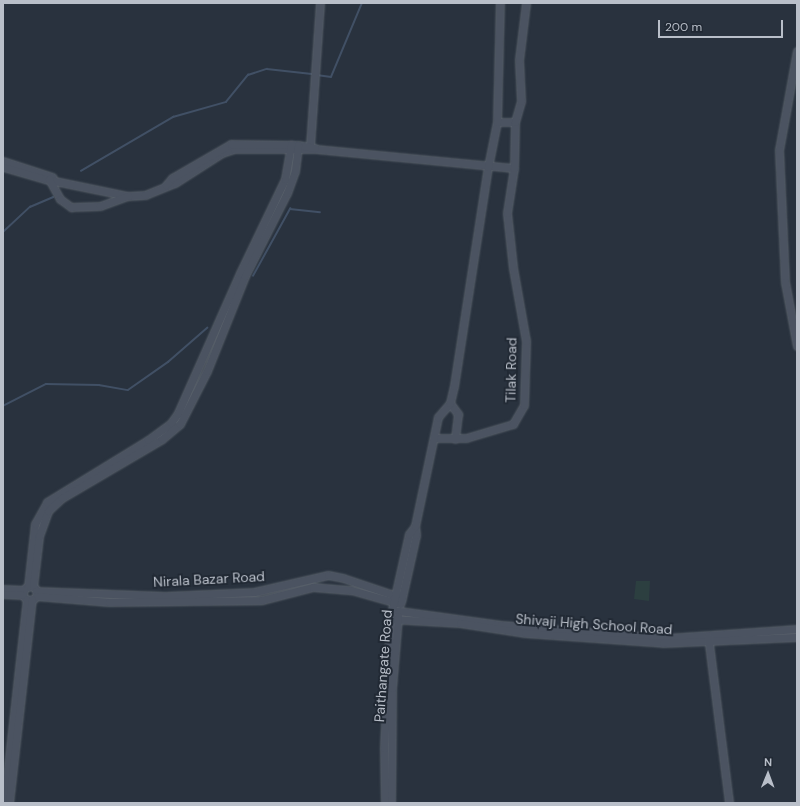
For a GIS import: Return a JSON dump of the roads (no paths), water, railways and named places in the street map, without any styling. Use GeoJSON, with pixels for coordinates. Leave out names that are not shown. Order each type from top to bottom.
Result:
{"type":"FeatureCollection","features":[{"type":"Feature","properties":{"kind":"street"},"geometry":{"type":"LineString","coordinates":[[313,147],[320,3]]}},
{"type":"Feature","properties":{"kind":"street"},"geometry":{"type":"LineString","coordinates":[[435,438],[439,414],[450,403],[488,167],[497,122],[496,100],[500,3]]}},
{"type":"Feature","properties":{"kind":"street","name":"Tilak Road"},"geometry":{"type":"LineString","coordinates":[[435,438],[455,440],[514,424],[524,405],[526,341],[513,268],[507,213],[514,168],[515,122],[521,101],[519,60],[526,3]]}},
{"type":"Feature","properties":{"kind":"street"},"geometry":{"type":"LineString","coordinates":[[797,51],[779,150],[784,282],[797,346]]}},
{"type":"Feature","properties":{"kind":"street"},"geometry":{"type":"LineString","coordinates":[[497,122],[515,122]]}},
{"type":"Feature","properties":{"kind":"street"},"geometry":{"type":"LineString","coordinates":[[3,167],[128,196],[145,195],[166,185],[175,183],[228,150],[313,147],[488,167],[514,168]]}},
{"type":"Feature","properties":{"kind":"street"},"geometry":{"type":"LineString","coordinates":[[9,803],[30,593],[35,524],[47,502],[148,440],[171,423],[178,413],[240,273],[285,179],[294,148]]}},
{"type":"Feature","properties":{"kind":"street"},"geometry":{"type":"LineString","coordinates":[[3,161],[53,179]]}},
{"type":"Feature","properties":{"kind":"street"},"geometry":{"type":"LineString","coordinates":[[53,179],[60,199],[71,206],[100,206],[128,196]]}},
{"type":"Feature","properties":{"kind":"street"},"geometry":{"type":"LineString","coordinates":[[450,403],[458,414],[455,440]]}},
{"type":"Feature","properties":{"kind":"street","name":"Paithangate Road"},"geometry":{"type":"LineString","coordinates":[[385,803],[384,748],[394,619],[416,535],[415,526],[435,438]]}},
{"type":"Feature","properties":{"kind":"street","name":"Nirala Bazar Road"},"geometry":{"type":"LineString","coordinates":[[200,598],[254,592],[328,575],[343,578],[397,603]]}},
{"type":"Feature","properties":{"kind":"street","name":"Nirala Bazar Road"},"geometry":{"type":"LineString","coordinates":[[30,593],[262,600],[314,587],[351,590],[397,603]]}},
{"type":"Feature","properties":{"kind":"street"},"geometry":{"type":"LineString","coordinates":[[3,589],[30,593]]}},
{"type":"Feature","properties":{"kind":"street"},"geometry":{"type":"LineString","coordinates":[[3,594],[30,593]]}},
{"type":"Feature","properties":{"kind":"street"},"geometry":{"type":"LineString","coordinates":[[4,803],[30,593]]}},
{"type":"Feature","properties":{"kind":"street","name":"Shivaji High School Road"},"geometry":{"type":"LineString","coordinates":[[397,603],[501,625],[667,638],[797,636]]}},
{"type":"Feature","properties":{"kind":"street","name":"Paithangate Road"},"geometry":{"type":"LineString","coordinates":[[391,803],[394,619]]}},
{"type":"Feature","properties":{"kind":"street","name":"Shivaji High School Road"},"geometry":{"type":"LineString","coordinates":[[394,619],[460,623],[525,633],[663,643],[797,630]]}},
{"type":"Feature","properties":{"kind":"street"},"geometry":{"type":"LineString","coordinates":[[709,638],[729,803]]}},
{"type":"Feature","properties":{"kind":"waterway"},"geometry":{"type":"LineString","coordinates":[[317,75],[331,77],[362,3]]}},
{"type":"Feature","properties":{"kind":"waterway"},"geometry":{"type":"LineString","coordinates":[[81,171],[173,117],[226,102],[248,75],[267,69],[312,74]]}},
{"type":"Feature","properties":{"kind":"waterway"},"geometry":{"type":"LineString","coordinates":[[3,232],[30,207],[53,197]]}},
{"type":"Feature","properties":{"kind":"waterway"},"geometry":{"type":"LineString","coordinates":[[253,276],[290,209],[320,212]]}},
{"type":"Feature","properties":{"kind":"waterway"},"geometry":{"type":"LineString","coordinates":[[3,406],[46,384],[99,385],[128,390],[168,362],[207,328]]}}]}
